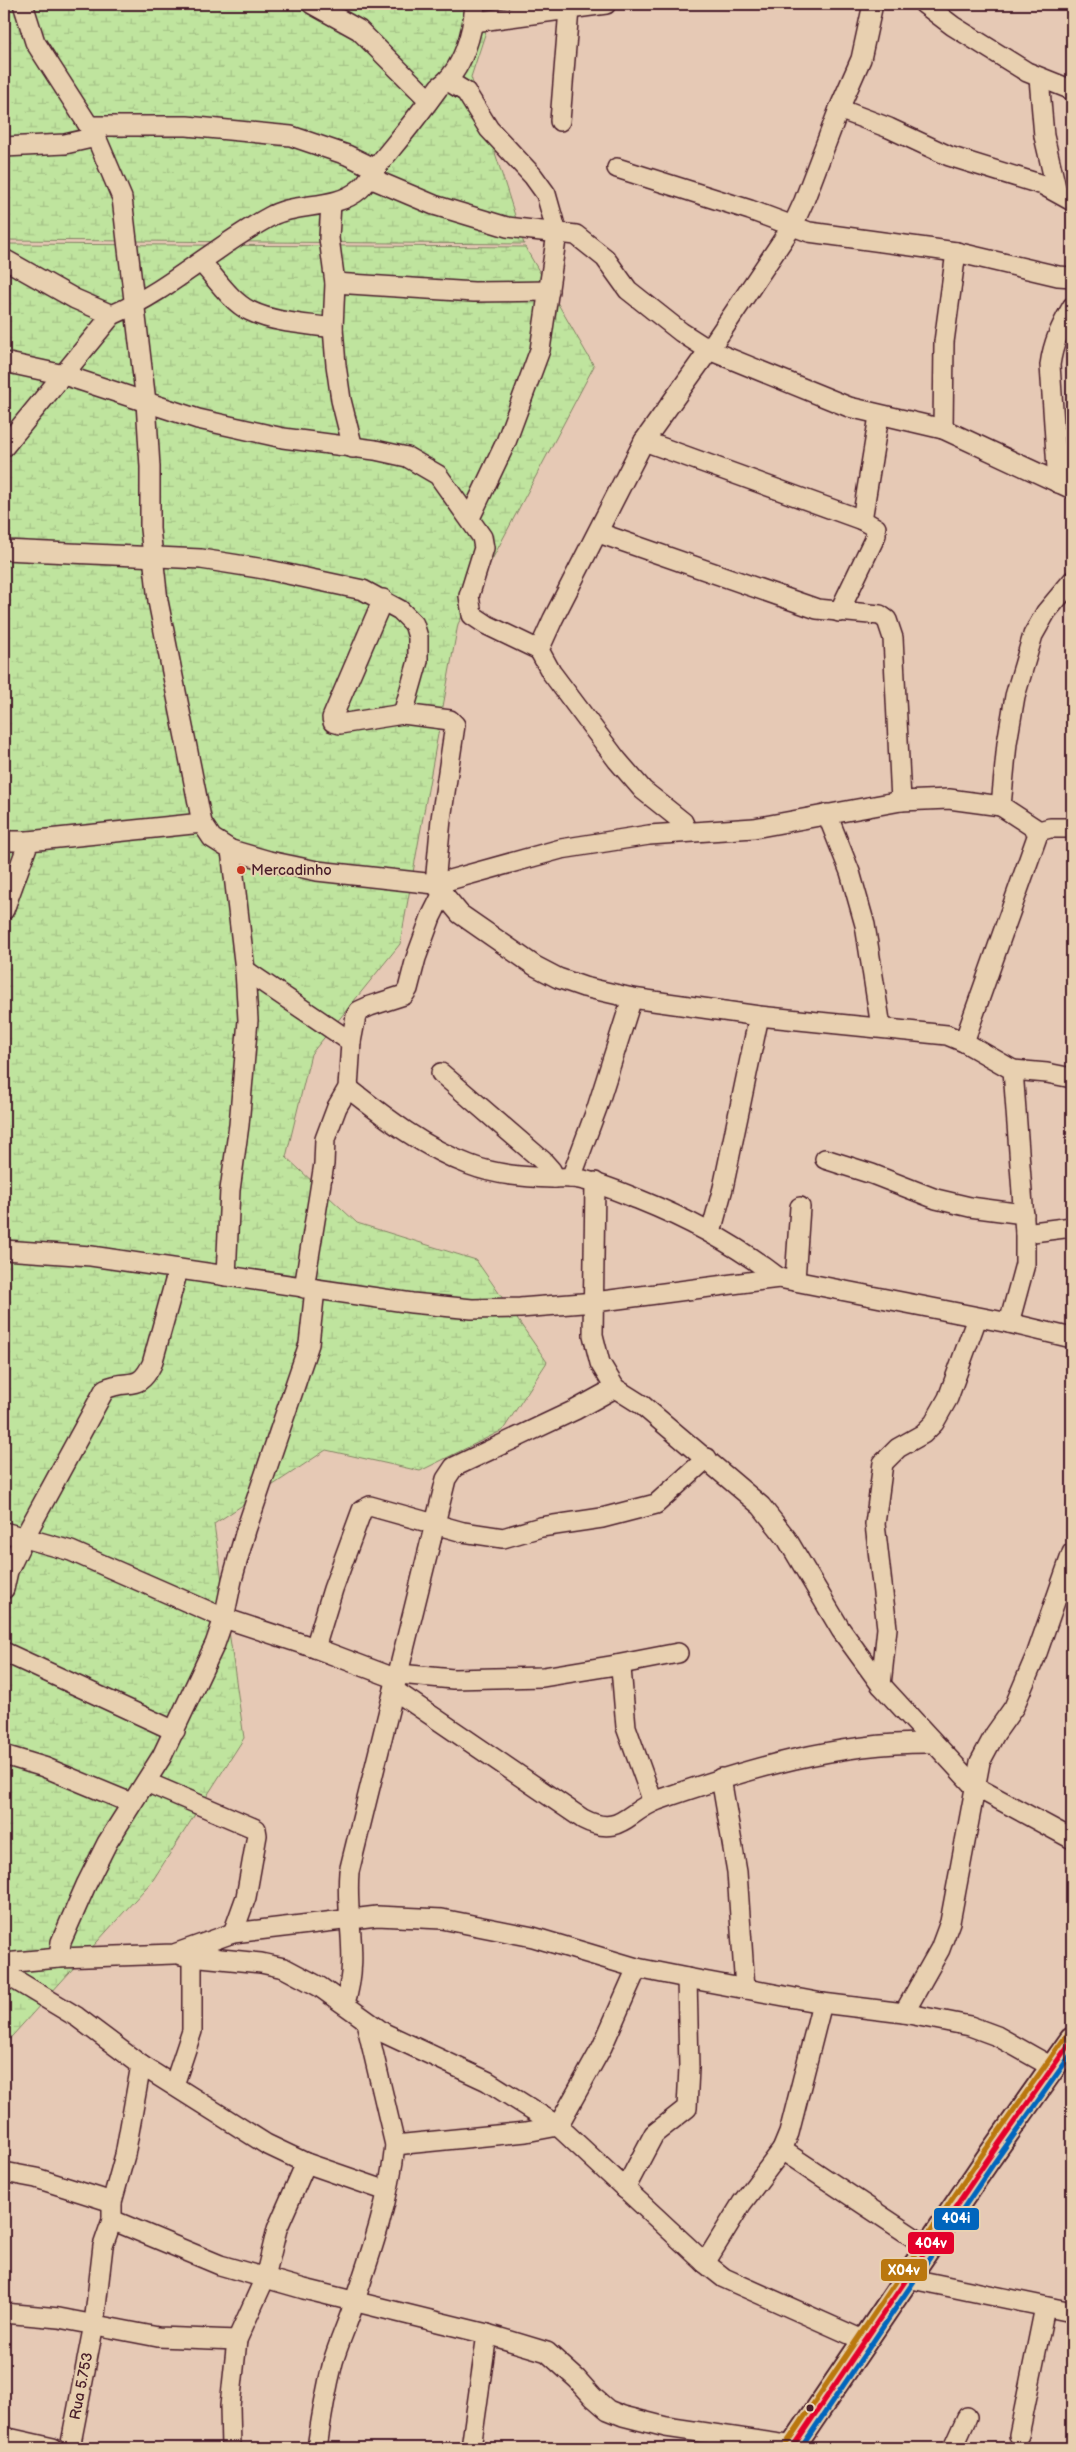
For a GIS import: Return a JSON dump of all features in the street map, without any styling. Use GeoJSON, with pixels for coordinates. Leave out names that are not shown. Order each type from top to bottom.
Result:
{"type":"FeatureCollection","features":[{"type":"Feature","properties":{"kind":"main road"},"geometry":{"type":"LineString","coordinates":[[793,2447],[1052,2067],[1071,2044]]}},
{"type":"Feature","properties":{"kind":"street"},"geometry":{"type":"LineString","coordinates":[[23,4],[35,42],[93,131],[122,198],[128,239],[133,306],[146,402],[153,558],[160,611],[202,823],[212,838],[231,850],[269,861],[439,888],[561,849],[687,831],[754,828],[901,801],[949,799],[1001,806],[1039,831],[1050,828],[1072,828]]}},
{"type":"Feature","properties":{"kind":"street"},"geometry":{"type":"LineString","coordinates":[[312,4],[359,30],[430,100]]}},
{"type":"Feature","properties":{"kind":"street"},"geometry":{"type":"LineString","coordinates":[[4,447],[112,315],[133,306],[201,262],[229,240],[276,214],[302,207],[331,203],[359,190],[439,87],[448,81],[460,61],[474,13],[569,9],[606,4]]}},
{"type":"Feature","properties":{"kind":"street"},"geometry":{"type":"LineString","coordinates":[[539,650],[552,618],[599,532],[644,442],[709,350],[793,224],[823,156],[839,109],[861,59],[872,4]]}},
{"type":"Feature","properties":{"kind":"street"},"geometry":{"type":"LineString","coordinates":[[924,4],[954,26],[1039,78],[1072,90]]}},
{"type":"Feature","properties":{"kind":"street"},"geometry":{"type":"LineString","coordinates":[[560,121],[569,9]]}},
{"type":"Feature","properties":{"kind":"street"},"geometry":{"type":"LineString","coordinates":[[1039,78],[1044,136],[1064,196]]}},
{"type":"Feature","properties":{"kind":"street"},"geometry":{"type":"LineString","coordinates":[[448,81],[466,92],[489,129],[533,176],[546,194],[557,233],[540,350],[531,379],[506,442],[470,518]]}},
{"type":"Feature","properties":{"kind":"street"},"geometry":{"type":"LineString","coordinates":[[839,109],[889,128],[949,156],[1043,185],[1064,196]]}},
{"type":"Feature","properties":{"kind":"street"},"geometry":{"type":"LineString","coordinates":[[4,147],[64,144],[93,131],[187,126],[290,136],[347,155],[373,173],[434,205],[507,226],[576,235],[605,258],[628,290],[681,332],[709,350],[849,407],[879,416],[943,429],[1065,486]]}},
{"type":"Feature","properties":{"kind":"street"},"geometry":{"type":"LineString","coordinates":[[617,168],[826,236],[956,252],[1058,276],[1072,277]]}},
{"type":"Feature","properties":{"kind":"street"},"geometry":{"type":"LineString","coordinates":[[331,203],[329,238],[335,283],[333,328],[341,400],[353,448]]}},
{"type":"Feature","properties":{"kind":"street"},"geometry":{"type":"LineString","coordinates":[[943,429],[944,342],[956,252]]}},
{"type":"Feature","properties":{"kind":"street"},"geometry":{"type":"LineString","coordinates":[[4,259],[75,299],[112,315]]}},
{"type":"Feature","properties":{"kind":"street"},"geometry":{"type":"LineString","coordinates":[[201,262],[236,300],[248,310],[268,317],[333,328]]}},
{"type":"Feature","properties":{"kind":"street"},"geometry":{"type":"LineString","coordinates":[[335,283],[474,292],[549,291]]}},
{"type":"Feature","properties":{"kind":"street"},"geometry":{"type":"LineString","coordinates":[[1065,486],[1050,365],[1052,349],[1059,330],[1072,307]]}},
{"type":"Feature","properties":{"kind":"street"},"geometry":{"type":"LineString","coordinates":[[4,362],[64,375],[198,419],[283,438],[375,450],[407,457],[425,466],[438,475],[482,537],[484,548],[469,596],[472,615],[487,625],[539,650],[551,672],[617,760],[643,790],[683,822],[687,831]]}},
{"type":"Feature","properties":{"kind":"street"},"geometry":{"type":"LineString","coordinates":[[862,520],[879,416]]}},
{"type":"Feature","properties":{"kind":"street"},"geometry":{"type":"LineString","coordinates":[[644,442],[862,520],[876,528],[876,535],[839,612]]}},
{"type":"Feature","properties":{"kind":"street"},"geometry":{"type":"LineString","coordinates":[[599,532],[817,609],[880,615],[887,620],[890,627],[901,801]]}},
{"type":"Feature","properties":{"kind":"street"},"geometry":{"type":"LineString","coordinates":[[4,550],[201,559],[264,569],[363,590],[383,599],[400,610],[414,624],[418,637],[418,661],[402,714]]}},
{"type":"Feature","properties":{"kind":"street"},"geometry":{"type":"LineString","coordinates":[[1001,806],[1007,743],[1015,696],[1033,636],[1046,612],[1072,581]]}},
{"type":"Feature","properties":{"kind":"street"},"geometry":{"type":"LineString","coordinates":[[59,1958],[61,1942],[86,1885],[131,1803],[146,1782],[175,1731],[215,1644],[224,1618],[246,1530],[308,1344],[309,1288],[324,1164],[325,1139],[337,1107],[348,1088],[350,1042],[358,1011],[398,998],[404,995],[408,989],[439,888],[441,819],[455,725],[450,720],[402,714],[340,724],[333,722],[332,718],[383,599]]}},
{"type":"Feature","properties":{"kind":"street"},"geometry":{"type":"LineString","coordinates":[[827,814],[850,872],[865,925],[881,1027]]}},
{"type":"Feature","properties":{"kind":"street"},"geometry":{"type":"LineString","coordinates":[[4,841],[29,841],[202,823]]}},
{"type":"Feature","properties":{"kind":"street"},"geometry":{"type":"LineString","coordinates":[[964,1042],[1039,831]]}},
{"type":"Feature","properties":{"kind":"street"},"geometry":{"type":"LineString","coordinates":[[4,910],[29,841]]}},
{"type":"Feature","properties":{"kind":"street"},"geometry":{"type":"LineString","coordinates":[[226,1276],[230,1190],[248,1045],[245,970],[231,850]]}},
{"type":"Feature","properties":{"kind":"street"},"geometry":{"type":"LineString","coordinates":[[439,888],[460,914],[535,966],[558,978],[584,987],[632,998],[759,1016],[947,1035],[964,1042],[1013,1070],[1047,1073],[1072,1078]]}},
{"type":"Feature","properties":{"kind":"street"},"geometry":{"type":"LineString","coordinates":[[245,970],[350,1042]]}},
{"type":"Feature","properties":{"kind":"street"},"geometry":{"type":"LineString","coordinates":[[563,1178],[596,1108],[632,998]]}},
{"type":"Feature","properties":{"kind":"street"},"geometry":{"type":"LineString","coordinates":[[711,1232],[723,1188],[759,1016]]}},
{"type":"Feature","properties":{"kind":"street"},"geometry":{"type":"LineString","coordinates":[[1009,1323],[1025,1264],[1024,1214],[1013,1070]]}},
{"type":"Feature","properties":{"kind":"street"},"geometry":{"type":"LineString","coordinates":[[441,1073],[551,1170],[563,1178]]}},
{"type":"Feature","properties":{"kind":"street"},"geometry":{"type":"LineString","coordinates":[[348,1088],[391,1121],[433,1148],[470,1165],[496,1173],[595,1182],[676,1214],[711,1232],[787,1279]]}},
{"type":"Feature","properties":{"kind":"street"},"geometry":{"type":"LineString","coordinates":[[825,1159],[872,1174],[936,1199],[970,1207],[1024,1214]]}},
{"type":"Feature","properties":{"kind":"street"},"geometry":{"type":"LineString","coordinates":[[595,1182],[595,1302],[593,1336],[600,1363],[615,1388],[642,1405],[707,1458],[761,1506],[787,1538],[841,1630],[881,1685],[932,1743],[974,1786],[1072,1839]]}},
{"type":"Feature","properties":{"kind":"street"},"geometry":{"type":"LineString","coordinates":[[787,1279],[800,1207]]}},
{"type":"Feature","properties":{"kind":"street"},"geometry":{"type":"LineString","coordinates":[[1025,1233],[1072,1227]]}},
{"type":"Feature","properties":{"kind":"street"},"geometry":{"type":"LineString","coordinates":[[4,1250],[91,1256],[412,1303],[472,1309],[520,1308],[595,1302],[787,1279],[1072,1337]]}},
{"type":"Feature","properties":{"kind":"street"},"geometry":{"type":"LineString","coordinates":[[4,1589],[8,1571],[24,1538],[105,1389],[121,1383],[136,1383],[145,1378],[152,1364],[178,1270]]}},
{"type":"Feature","properties":{"kind":"street"},"geometry":{"type":"LineString","coordinates":[[881,1685],[887,1628],[875,1524],[883,1463],[898,1448],[923,1434],[934,1424],[948,1398],[976,1318]]}},
{"type":"Feature","properties":{"kind":"street"},"geometry":{"type":"LineString","coordinates":[[345,2003],[350,1985],[354,1956],[349,1919],[349,1872],[397,1681],[433,1524],[446,1479],[454,1467],[575,1410],[615,1388]]}},
{"type":"Feature","properties":{"kind":"street"},"geometry":{"type":"LineString","coordinates":[[315,1648],[333,1589],[362,1510],[370,1506],[463,1532],[502,1538],[541,1527],[642,1510],[656,1504],[707,1458]]}},
{"type":"Feature","properties":{"kind":"street"},"geometry":{"type":"LineString","coordinates":[[4,1532],[71,1551],[224,1618],[315,1648],[397,1681],[597,1826],[606,1828],[615,1825],[653,1802],[721,1778],[822,1753],[871,1745],[932,1743]]}},
{"type":"Feature","properties":{"kind":"street"},"geometry":{"type":"LineString","coordinates":[[904,2013],[940,1950],[950,1922],[980,1762],[1014,1707],[1034,1662],[1072,1552]]}},
{"type":"Feature","properties":{"kind":"street"},"geometry":{"type":"LineString","coordinates":[[4,1652],[175,1731]]}},
{"type":"Feature","properties":{"kind":"street"},"geometry":{"type":"LineString","coordinates":[[397,1681],[543,1677],[678,1653]]}},
{"type":"Feature","properties":{"kind":"street"},"geometry":{"type":"LineString","coordinates":[[616,1665],[620,1668],[626,1727],[653,1802]]}},
{"type":"Feature","properties":{"kind":"street"},"geometry":{"type":"LineString","coordinates":[[4,1755],[44,1766],[131,1803]]}},
{"type":"Feature","properties":{"kind":"street"},"geometry":{"type":"LineString","coordinates":[[721,1778],[737,1872],[745,1988]]}},
{"type":"Feature","properties":{"kind":"street"},"geometry":{"type":"LineString","coordinates":[[146,1782],[256,1829],[257,1835],[246,1897],[233,1932]]}},
{"type":"Feature","properties":{"kind":"street"},"geometry":{"type":"LineString","coordinates":[[183,1955],[233,1932],[402,1915],[442,1919],[533,1937],[637,1968],[822,2003],[904,2013],[970,2026],[997,2036],[1052,2067]]}},
{"type":"Feature","properties":{"kind":"street"},"geometry":{"type":"LineString","coordinates":[[174,2085],[192,2031],[183,1955]]}},
{"type":"Feature","properties":{"kind":"street"},"geometry":{"type":"LineString","coordinates":[[4,1963],[59,1958],[183,1955],[261,1963],[284,1968],[320,1986],[345,2003],[366,2022],[384,2033],[486,2081],[558,2126],[705,2264],[724,2278],[865,2341]]}},
{"type":"Feature","properties":{"kind":"street"},"geometry":{"type":"LineString","coordinates":[[558,2126],[602,2046],[637,1968]]}},
{"type":"Feature","properties":{"kind":"street"},"geometry":{"type":"LineString","coordinates":[[4,1973],[77,2016],[142,2065],[258,2140],[306,2163],[387,2191]]}},
{"type":"Feature","properties":{"kind":"street"},"geometry":{"type":"LineString","coordinates":[[625,2189],[654,2134],[687,2108],[689,2068],[687,1978]]}},
{"type":"Feature","properties":{"kind":"street"},"geometry":{"type":"LineString","coordinates":[[705,2264],[742,2203],[782,2150],[789,2133],[822,2003]]}},
{"type":"Feature","properties":{"kind":"street"},"geometry":{"type":"LineString","coordinates":[[317,2448],[325,2392],[334,2359],[355,2300],[387,2191],[395,2145],[366,2022]]}},
{"type":"Feature","properties":{"kind":"street","name":"Rua 5.753"},"geometry":{"type":"LineString","coordinates":[[70,2448],[94,2324],[103,2246],[125,2155],[142,2065]]}},
{"type":"Feature","properties":{"kind":"street"},"geometry":{"type":"LineString","coordinates":[[395,2145],[526,2132],[558,2126]]}},
{"type":"Feature","properties":{"kind":"street"},"geometry":{"type":"LineString","coordinates":[[782,2150],[928,2247]]}},
{"type":"Feature","properties":{"kind":"street"},"geometry":{"type":"LineString","coordinates":[[230,2448],[230,2406],[237,2340],[265,2278],[277,2229],[306,2163]]}},
{"type":"Feature","properties":{"kind":"street"},"geometry":{"type":"LineString","coordinates":[[4,2172],[36,2178],[112,2211],[184,2251],[265,2278],[487,2334],[547,2352],[577,2378],[593,2397],[608,2410],[623,2416],[666,2428],[793,2447]]}},
{"type":"Feature","properties":{"kind":"street"},"geometry":{"type":"LineString","coordinates":[[907,2278],[1072,2312]]}},
{"type":"Feature","properties":{"kind":"street"},"geometry":{"type":"LineString","coordinates":[[1019,2435],[1044,2307]]}},
{"type":"Feature","properties":{"kind":"street"},"geometry":{"type":"LineString","coordinates":[[4,2313],[59,2318],[158,2337],[237,2340]]}},
{"type":"Feature","properties":{"kind":"street"},"geometry":{"type":"LineString","coordinates":[[471,2448],[487,2334]]}},
{"type":"Feature","properties":{"kind":"street"},"geometry":{"type":"LineString","coordinates":[[953,2448],[967,2417]]}},
{"type":"Feature","properties":{"kind":"street"},"geometry":{"type":"LineString","coordinates":[[4,2437],[53,2448]]}},
{"type":"Feature","properties":{"kind":"green space"},"geometry":{"type":"Polygon","coordinates":[[[4,4],[495,4],[471,77],[524,244],[4,240],[4,4]]]}},
{"type":"Feature","properties":{"kind":"green space"},"geometry":{"type":"Polygon","coordinates":[[[4,244],[525,247],[594,366],[458,624],[400,944],[311,1054],[286,1157],[357,1223],[476,1260],[547,1362],[503,1430],[420,1471],[326,1450],[214,1524],[244,1738],[153,1880],[4,2045],[4,244]]]}},
{"type":"Feature","properties":{"kind":"transit line","name":"X04v"},"geometry":{"type":"LineString","coordinates":[[786,2444],[982,2155],[1066,2036]]}},
{"type":"Feature","properties":{"kind":"transit line","name":"404v"},"geometry":{"type":"LineString","coordinates":[[792,2448],[988,2159],[1072,2040]]}},
{"type":"Feature","properties":{"kind":"transit line","name":"404i"},"geometry":{"type":"LineString","coordinates":[[801,2448],[994,2163],[1072,2053]]}},
{"type":"Feature","properties":{"kind":"place","name":"Mercadinho"},"geometry":{"type":"Point","coordinates":[241,870]}}]}
